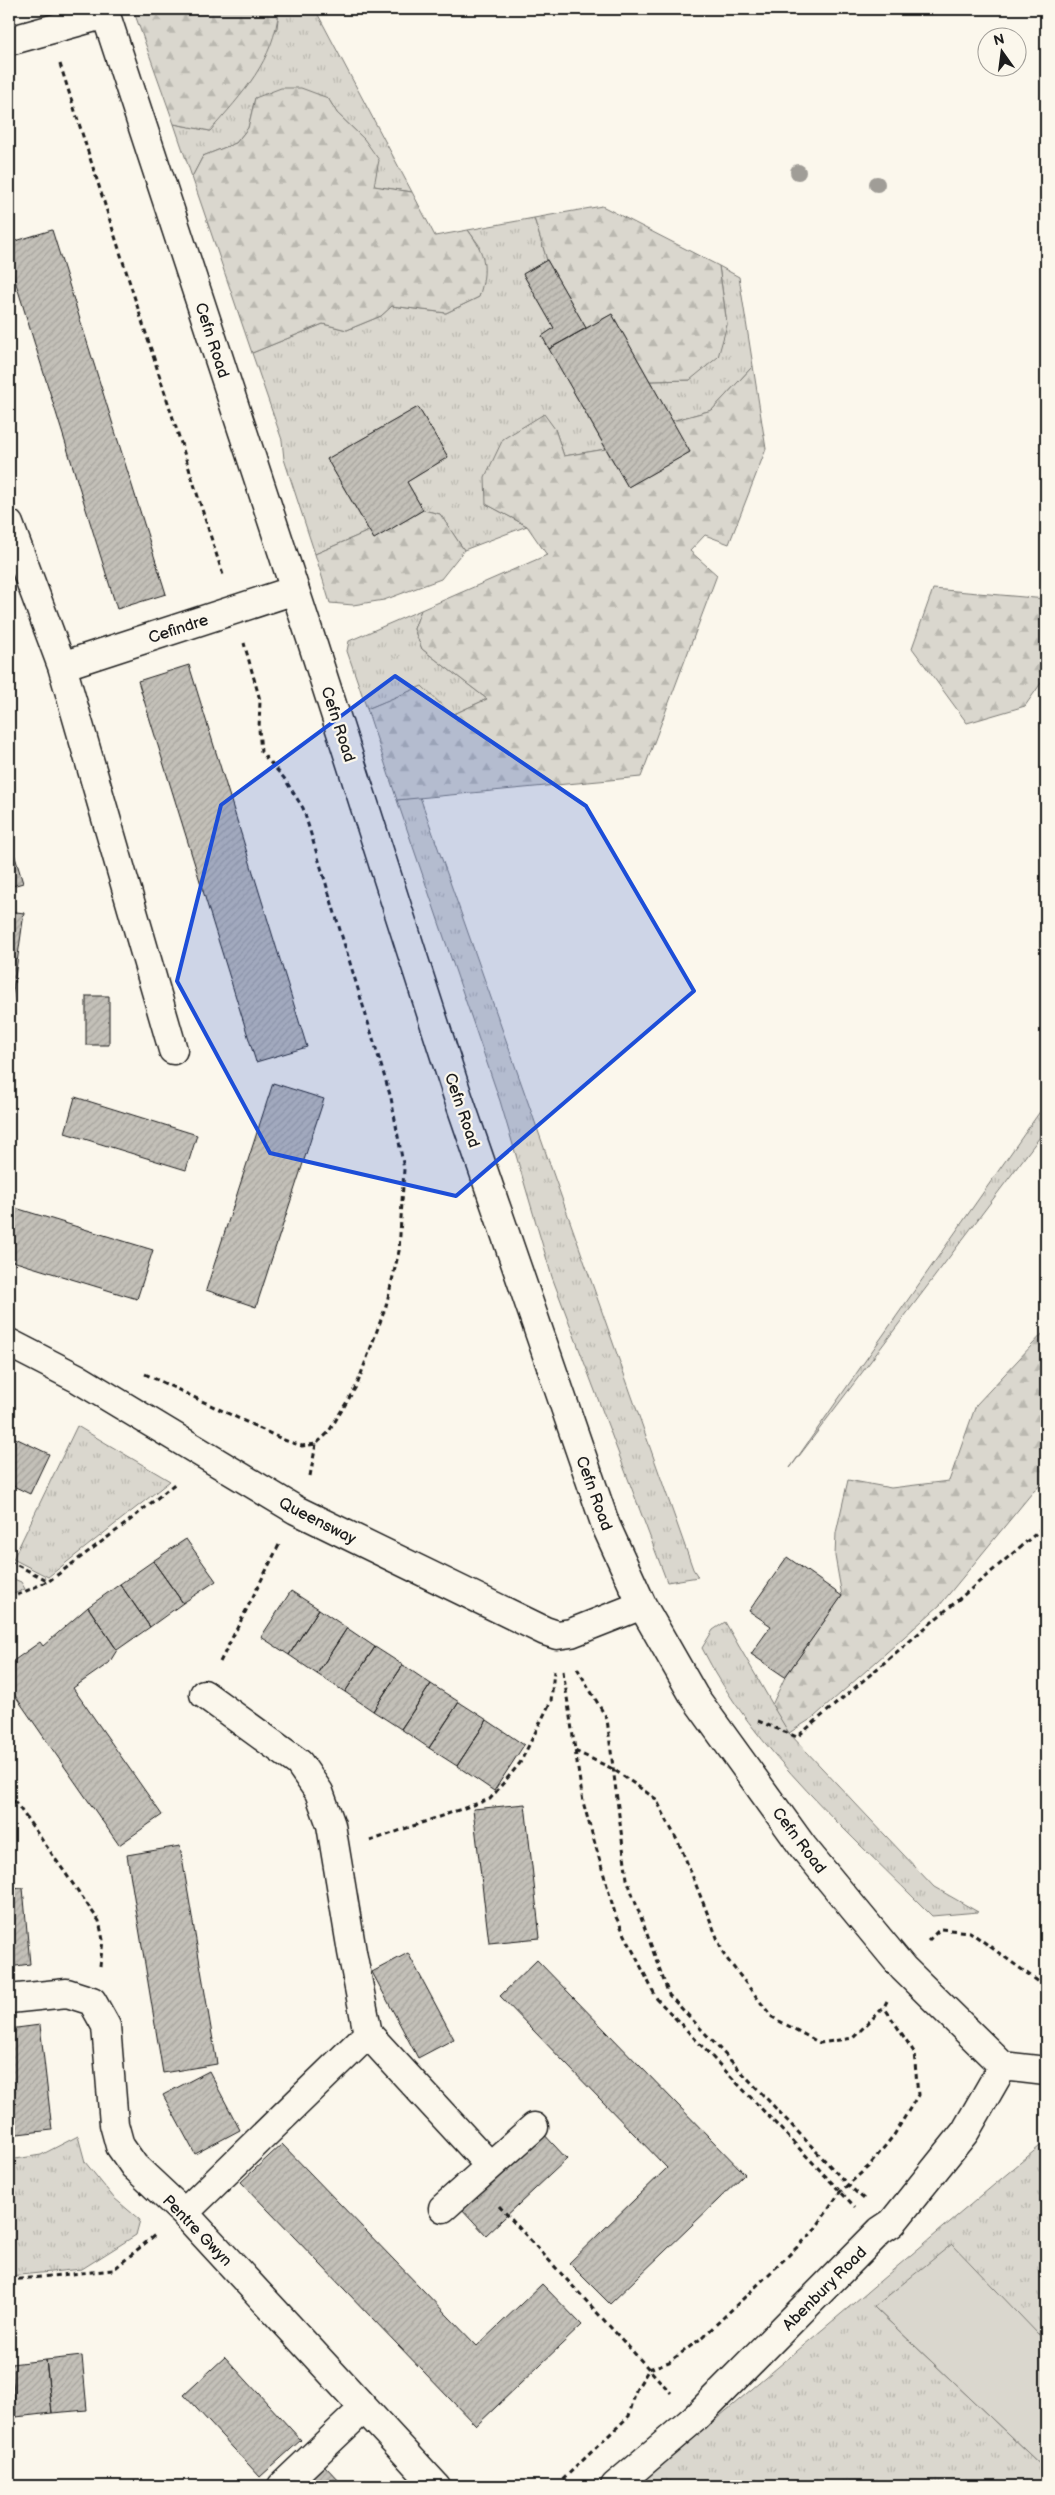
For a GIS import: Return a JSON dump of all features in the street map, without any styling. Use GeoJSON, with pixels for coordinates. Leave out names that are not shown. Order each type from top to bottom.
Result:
{"type":"FeatureCollection","features":[{"type":"Feature","properties":{"kind":"street"},"geometry":{"type":"LineString","coordinates":[[9,41],[105,12]]}},
{"type":"Feature","properties":{"kind":"street","name":"Cefn Road"},"geometry":{"type":"LineString","coordinates":[[105,12],[295,590],[458,1097],[606,1526],[642,1605],[694,1696],[804,1847],[903,1968],[1003,2066]]}},
{"type":"Feature","properties":{"kind":"street"},"geometry":{"type":"LineString","coordinates":[[9,524],[62,666],[173,1050]]}},
{"type":"Feature","properties":{"kind":"street","name":"Cefindre"},"geometry":{"type":"LineString","coordinates":[[62,666],[295,590]]}},
{"type":"Feature","properties":{"kind":"street","name":"Queensway"},"geometry":{"type":"LineString","coordinates":[[9,1343],[77,1378],[296,1510],[545,1632],[557,1636]]}},
{"type":"Feature","properties":{"kind":"street"},"geometry":{"type":"LineString","coordinates":[[557,1636],[571,1633],[642,1605]]}},
{"type":"Feature","properties":{"kind":"street"},"geometry":{"type":"LineString","coordinates":[[204,1694],[299,1763],[319,1792],[331,1825],[368,2034],[482,2173]]}},
{"type":"Feature","properties":{"kind":"street"},"geometry":{"type":"LineString","coordinates":[[9,2000],[66,1993],[92,2001]]}},
{"type":"Feature","properties":{"kind":"street","name":"Pentre Gwyn"},"geometry":{"type":"LineString","coordinates":[[92,2001],[106,2026],[114,2124],[120,2146],[134,2166],[184,2212],[436,2486]]}},
{"type":"Feature","properties":{"kind":"street"},"geometry":{"type":"LineString","coordinates":[[184,2212],[368,2034]]}},
{"type":"Feature","properties":{"kind":"street"},"geometry":{"type":"LineString","coordinates":[[1003,2066],[1046,2071]]}},
{"type":"Feature","properties":{"kind":"street","name":"Abenbury Road"},"geometry":{"type":"LineString","coordinates":[[615,2486],[695,2418],[886,2227],[965,2132],[1003,2066]]}},
{"type":"Feature","properties":{"kind":"street"},"geometry":{"type":"LineString","coordinates":[[444,2208],[534,2127]]}},
{"type":"Feature","properties":{"kind":"street"},"geometry":{"type":"LineString","coordinates":[[282,2486],[364,2408]]}},
{"type":"Feature","properties":{"kind":"path"},"geometry":{"type":"LineString","coordinates":[[49,30],[234,610],[260,700],[258,728],[261,752],[284,778],[303,808],[391,1098],[404,1169],[399,1251],[386,1306],[357,1385],[328,1433],[316,1444],[302,1446],[284,1440],[142,1372]]}},
{"type":"Feature","properties":{"kind":"path"},"geometry":{"type":"LineString","coordinates":[[9,1600],[49,1581],[124,1525],[208,1456]]}},
{"type":"Feature","properties":{"kind":"path"},"geometry":{"type":"LineString","coordinates":[[204,1694],[296,1510]]}},
{"type":"Feature","properties":{"kind":"path"},"geometry":{"type":"LineString","coordinates":[[754,1720],[797,1736],[1046,1525]]}},
{"type":"Feature","properties":{"kind":"path"},"geometry":{"type":"LineString","coordinates":[[9,1561],[49,1581]]}},
{"type":"Feature","properties":{"kind":"path"},"geometry":{"type":"LineString","coordinates":[[557,1636],[583,1802],[616,1917],[658,1999],[840,2192],[886,2227]]}},
{"type":"Feature","properties":{"kind":"path"},"geometry":{"type":"LineString","coordinates":[[557,1636],[607,1719],[627,1879],[669,1994],[886,2227]]}},
{"type":"Feature","properties":{"kind":"path"},"geometry":{"type":"LineString","coordinates":[[336,1852],[490,1799],[520,1763],[551,1701],[557,1636]]}},
{"type":"Feature","properties":{"kind":"path"},"geometry":{"type":"LineString","coordinates":[[575,1751],[614,1769],[656,1799],[682,1850],[724,1955],[772,2017],[820,2043],[853,2038],[884,2007],[903,1968],[940,1929],[970,1932],[1046,1987]]}},
{"type":"Feature","properties":{"kind":"path"},"geometry":{"type":"LineString","coordinates":[[9,1793],[98,1922],[103,1940],[101,1962],[92,2001]]}},
{"type":"Feature","properties":{"kind":"path"},"geometry":{"type":"LineString","coordinates":[[556,2486],[629,2416],[636,2390],[649,2369],[669,2362],[703,2337],[813,2232],[840,2192],[869,2166],[894,2135],[918,2095],[914,2052],[884,2007]]}},
{"type":"Feature","properties":{"kind":"path"},"geometry":{"type":"LineString","coordinates":[[482,2173],[649,2369],[695,2418]]}},
{"type":"Feature","properties":{"kind":"path"},"geometry":{"type":"LineString","coordinates":[[9,2280],[113,2270],[184,2212]]}},
{"type":"Feature","properties":{"kind":"highlighted area"},"geometry":{"type":"Polygon","coordinates":[[[395,676],[586,806],[694,991],[456,1196],[270,1153],[177,981],[221,805],[395,676]]]}},
{"type":"Feature","properties":{"kind":"green space"},"geometry":{"type":"Polygon","coordinates":[[[133,9],[279,9],[271,45],[264,60],[245,89],[210,131],[174,124],[133,9]]]}},
{"type":"Feature","properties":{"kind":"green space"},"geometry":{"type":"Polygon","coordinates":[[[279,9],[315,9],[412,192],[374,186],[364,139],[337,113],[328,98],[255,98],[248,128],[236,143],[203,156],[192,177],[174,124],[210,131],[277,28],[279,9]]]}},
{"type":"Feature","properties":{"kind":"green space"},"geometry":{"type":"Polygon","coordinates":[[[281,88],[301,88],[328,98],[337,113],[364,139],[379,160],[374,186],[412,192],[435,236],[468,230],[479,247],[484,262],[484,278],[479,297],[446,313],[392,306],[381,316],[347,330],[323,324],[252,353],[192,177],[203,156],[236,143],[248,128],[255,98],[281,88]]]}},
{"type":"Feature","properties":{"kind":"green space"},"geometry":{"type":"Polygon","coordinates":[[[602,206],[719,266],[727,325],[718,357],[690,380],[650,381],[612,314],[586,328],[547,260],[534,218],[602,206]]]}},
{"type":"Feature","properties":{"kind":"green space"},"geometry":{"type":"Polygon","coordinates":[[[534,218],[547,260],[523,274],[554,328],[542,336],[606,449],[564,456],[555,429],[486,504],[527,526],[464,550],[440,514],[423,510],[407,482],[448,457],[418,407],[327,459],[369,531],[315,554],[284,459],[282,440],[252,353],[323,324],[347,330],[381,316],[392,306],[446,313],[479,297],[479,245],[468,230],[534,218]]]}},
{"type":"Feature","properties":{"kind":"green space"},"geometry":{"type":"Polygon","coordinates":[[[719,266],[739,277],[753,366],[712,410],[672,421],[650,381],[690,380],[727,324],[719,266]]]}},
{"type":"Feature","properties":{"kind":"green space"},"geometry":{"type":"Polygon","coordinates":[[[753,366],[766,449],[729,544],[705,535],[690,551],[717,575],[641,777],[397,800],[367,709],[422,686],[452,715],[487,699],[422,649],[414,629],[421,610],[547,555],[527,526],[486,504],[485,477],[503,439],[544,414],[555,429],[564,456],[606,449],[628,487],[690,452],[672,421],[712,410],[753,366]]]}},
{"type":"Feature","properties":{"kind":"green space"},"geometry":{"type":"Polygon","coordinates":[[[423,510],[440,514],[464,550],[441,579],[384,600],[353,605],[330,603],[315,554],[369,531],[374,539],[423,510]]]}},
{"type":"Feature","properties":{"kind":"green space"},"geometry":{"type":"Polygon","coordinates":[[[933,589],[1046,599],[1046,676],[1025,706],[967,723],[912,648],[933,589]]]}},
{"type":"Feature","properties":{"kind":"green space"},"geometry":{"type":"Polygon","coordinates":[[[421,610],[414,629],[422,649],[487,699],[452,715],[421,687],[367,709],[347,651],[349,641],[421,610]]]}},
{"type":"Feature","properties":{"kind":"green space"},"geometry":{"type":"Polygon","coordinates":[[[420,797],[693,1569],[698,1577],[667,1582],[552,1277],[500,1101],[397,800],[420,797]]]}},
{"type":"Feature","properties":{"kind":"green space"},"geometry":{"type":"Polygon","coordinates":[[[1046,1103],[1046,1129],[790,1468],[1046,1103]]]}},
{"type":"Feature","properties":{"kind":"green space"},"geometry":{"type":"Polygon","coordinates":[[[1046,1330],[1046,1480],[1032,1493],[940,1605],[814,1717],[789,1733],[772,1705],[785,1677],[842,1596],[835,1556],[836,1533],[848,1480],[891,1488],[949,1481],[976,1405],[1046,1330]]]}},
{"type":"Feature","properties":{"kind":"green space"},"geometry":{"type":"Polygon","coordinates":[[[77,1426],[170,1481],[48,1577],[13,1559],[77,1426]]]}},
{"type":"Feature","properties":{"kind":"green space"},"geometry":{"type":"Polygon","coordinates":[[[9,1577],[21,1582],[25,1589],[9,1596],[9,1577]]]}},
{"type":"Feature","properties":{"kind":"green space"},"geometry":{"type":"Polygon","coordinates":[[[725,1622],[789,1733],[934,1887],[978,1912],[932,1916],[838,1823],[776,1757],[748,1722],[723,1686],[702,1648],[713,1630],[725,1622]]]}},
{"type":"Feature","properties":{"kind":"green space"},"geometry":{"type":"Polygon","coordinates":[[[78,2136],[85,2162],[114,2198],[140,2220],[136,2235],[82,2269],[9,2276],[9,2160],[41,2155],[78,2136]]]}},
{"type":"Feature","properties":{"kind":"green space"},"geometry":{"type":"Polygon","coordinates":[[[1046,2141],[1046,2335],[874,2307],[1046,2470],[1046,2486],[637,2486],[1046,2141]]]}},
{"type":"Feature","properties":{"kind":"green space"},"geometry":{"type":"Polygon","coordinates":[[[952,2244],[1039,2335],[1046,2335],[1046,2470],[874,2307],[952,2244]]]}},
{"type":"Feature","properties":{"kind":"building"},"geometry":{"type":"Polygon","coordinates":[[[52,230],[166,594],[117,609],[9,261],[9,243],[52,230]]]}},
{"type":"Feature","properties":{"kind":"building"},"geometry":{"type":"Polygon","coordinates":[[[547,260],[586,328],[549,349],[542,336],[554,328],[523,274],[547,260]]]}},
{"type":"Feature","properties":{"kind":"building"},"geometry":{"type":"Polygon","coordinates":[[[612,314],[690,452],[628,487],[549,349],[612,314]]]}},
{"type":"Feature","properties":{"kind":"building"},"geometry":{"type":"Polygon","coordinates":[[[418,407],[448,457],[407,482],[423,510],[374,539],[327,459],[418,407]]]}},
{"type":"Feature","properties":{"kind":"building"},"geometry":{"type":"Polygon","coordinates":[[[189,665],[307,1047],[256,1062],[138,681],[189,665]]]}},
{"type":"Feature","properties":{"kind":"building"},"geometry":{"type":"Polygon","coordinates":[[[9,837],[23,883],[9,887],[9,837]]]}},
{"type":"Feature","properties":{"kind":"building"},"geometry":{"type":"Polygon","coordinates":[[[9,911],[24,913],[9,1020],[9,911]]]}},
{"type":"Feature","properties":{"kind":"building"},"geometry":{"type":"Polygon","coordinates":[[[86,996],[109,996],[109,1045],[86,1045],[86,996]]]}},
{"type":"Feature","properties":{"kind":"building"},"geometry":{"type":"Polygon","coordinates":[[[273,1083],[324,1099],[256,1307],[206,1290],[273,1083]]]}},
{"type":"Feature","properties":{"kind":"building"},"geometry":{"type":"Polygon","coordinates":[[[75,1097],[197,1135],[186,1170],[65,1133],[75,1097]]]}},
{"type":"Feature","properties":{"kind":"building"},"geometry":{"type":"Polygon","coordinates":[[[9,1206],[153,1250],[137,1299],[9,1260],[9,1206]]]}},
{"type":"Feature","properties":{"kind":"building"},"geometry":{"type":"Polygon","coordinates":[[[9,1435],[49,1454],[30,1494],[9,1484],[9,1435]]]}},
{"type":"Feature","properties":{"kind":"building"},"geometry":{"type":"Polygon","coordinates":[[[186,1539],[216,1581],[183,1603],[153,1561],[186,1539]]]}},
{"type":"Feature","properties":{"kind":"building"},"geometry":{"type":"Polygon","coordinates":[[[787,1557],[842,1596],[785,1677],[751,1654],[771,1626],[749,1611],[787,1557]]]}},
{"type":"Feature","properties":{"kind":"building"},"geometry":{"type":"Polygon","coordinates":[[[153,1561],[183,1603],[150,1627],[120,1584],[153,1561]]]}},
{"type":"Feature","properties":{"kind":"building"},"geometry":{"type":"Polygon","coordinates":[[[120,1584],[150,1627],[117,1650],[88,1607],[120,1584]]]}},
{"type":"Feature","properties":{"kind":"building"},"geometry":{"type":"Polygon","coordinates":[[[291,1591],[319,1609],[289,1655],[261,1637],[291,1591]]]}},
{"type":"Feature","properties":{"kind":"building"},"geometry":{"type":"Polygon","coordinates":[[[88,1607],[117,1650],[109,1663],[73,1688],[162,1815],[119,1845],[9,1687],[9,1664],[40,1642],[43,1646],[88,1607]]]}},
{"type":"Feature","properties":{"kind":"building"},"geometry":{"type":"Polygon","coordinates":[[[319,1609],[347,1628],[317,1674],[289,1655],[319,1609]]]}},
{"type":"Feature","properties":{"kind":"building"},"geometry":{"type":"Polygon","coordinates":[[[347,1628],[375,1647],[345,1692],[317,1674],[347,1628]]]}},
{"type":"Feature","properties":{"kind":"building"},"geometry":{"type":"Polygon","coordinates":[[[375,1647],[403,1665],[373,1711],[345,1692],[375,1647]]]}},
{"type":"Feature","properties":{"kind":"building"},"geometry":{"type":"Polygon","coordinates":[[[403,1665],[431,1684],[401,1729],[373,1711],[403,1665]]]}},
{"type":"Feature","properties":{"kind":"building"},"geometry":{"type":"Polygon","coordinates":[[[431,1684],[459,1702],[429,1748],[401,1729],[431,1684]]]}},
{"type":"Feature","properties":{"kind":"building"},"geometry":{"type":"Polygon","coordinates":[[[459,1702],[487,1720],[457,1766],[429,1748],[459,1702]]]}},
{"type":"Feature","properties":{"kind":"building"},"geometry":{"type":"Polygon","coordinates":[[[487,1720],[524,1745],[494,1791],[457,1766],[487,1720]]]}},
{"type":"Feature","properties":{"kind":"building"},"geometry":{"type":"Polygon","coordinates":[[[525,1804],[540,1938],[489,1943],[473,1809],[525,1804]]]}},
{"type":"Feature","properties":{"kind":"building"},"geometry":{"type":"Polygon","coordinates":[[[180,1846],[217,2064],[163,2073],[127,1855],[180,1846]]]}},
{"type":"Feature","properties":{"kind":"building"},"geometry":{"type":"Polygon","coordinates":[[[23,1888],[30,1964],[9,1967],[9,1889],[23,1888]]]}},
{"type":"Feature","properties":{"kind":"building"},"geometry":{"type":"Polygon","coordinates":[[[408,1953],[454,2039],[418,2058],[372,1972],[408,1953]]]}},
{"type":"Feature","properties":{"kind":"building"},"geometry":{"type":"Polygon","coordinates":[[[537,1960],[745,2174],[610,2304],[569,2263],[667,2168],[500,1996],[537,1960]]]}},
{"type":"Feature","properties":{"kind":"building"},"geometry":{"type":"Polygon","coordinates":[[[40,2025],[52,2130],[9,2135],[9,2029],[40,2025]]]}},
{"type":"Feature","properties":{"kind":"building"},"geometry":{"type":"Polygon","coordinates":[[[209,2071],[240,2130],[195,2154],[163,2095],[209,2071]]]}},
{"type":"Feature","properties":{"kind":"building"},"geometry":{"type":"Polygon","coordinates":[[[541,2131],[567,2159],[486,2235],[460,2207],[541,2131]]]}},
{"type":"Feature","properties":{"kind":"building"},"geometry":{"type":"Polygon","coordinates":[[[282,2144],[477,2346],[542,2284],[582,2325],[476,2426],[241,2182],[282,2144]]]}},
{"type":"Feature","properties":{"kind":"building"},"geometry":{"type":"Polygon","coordinates":[[[82,2356],[87,2410],[52,2413],[46,2360],[82,2356]]]}},
{"type":"Feature","properties":{"kind":"building"},"geometry":{"type":"Polygon","coordinates":[[[225,2357],[301,2440],[260,2477],[184,2395],[225,2357]]]}},
{"type":"Feature","properties":{"kind":"building"},"geometry":{"type":"Polygon","coordinates":[[[46,2360],[52,2413],[16,2417],[11,2364],[46,2360]]]}},
{"type":"Feature","properties":{"kind":"building"},"geometry":{"type":"Polygon","coordinates":[[[9,2364],[11,2364],[16,2417],[9,2418],[9,2364]]]}},
{"type":"Feature","properties":{"kind":"building"},"geometry":{"type":"Polygon","coordinates":[[[323,2464],[344,2486],[298,2486],[323,2464]]]}}]}
